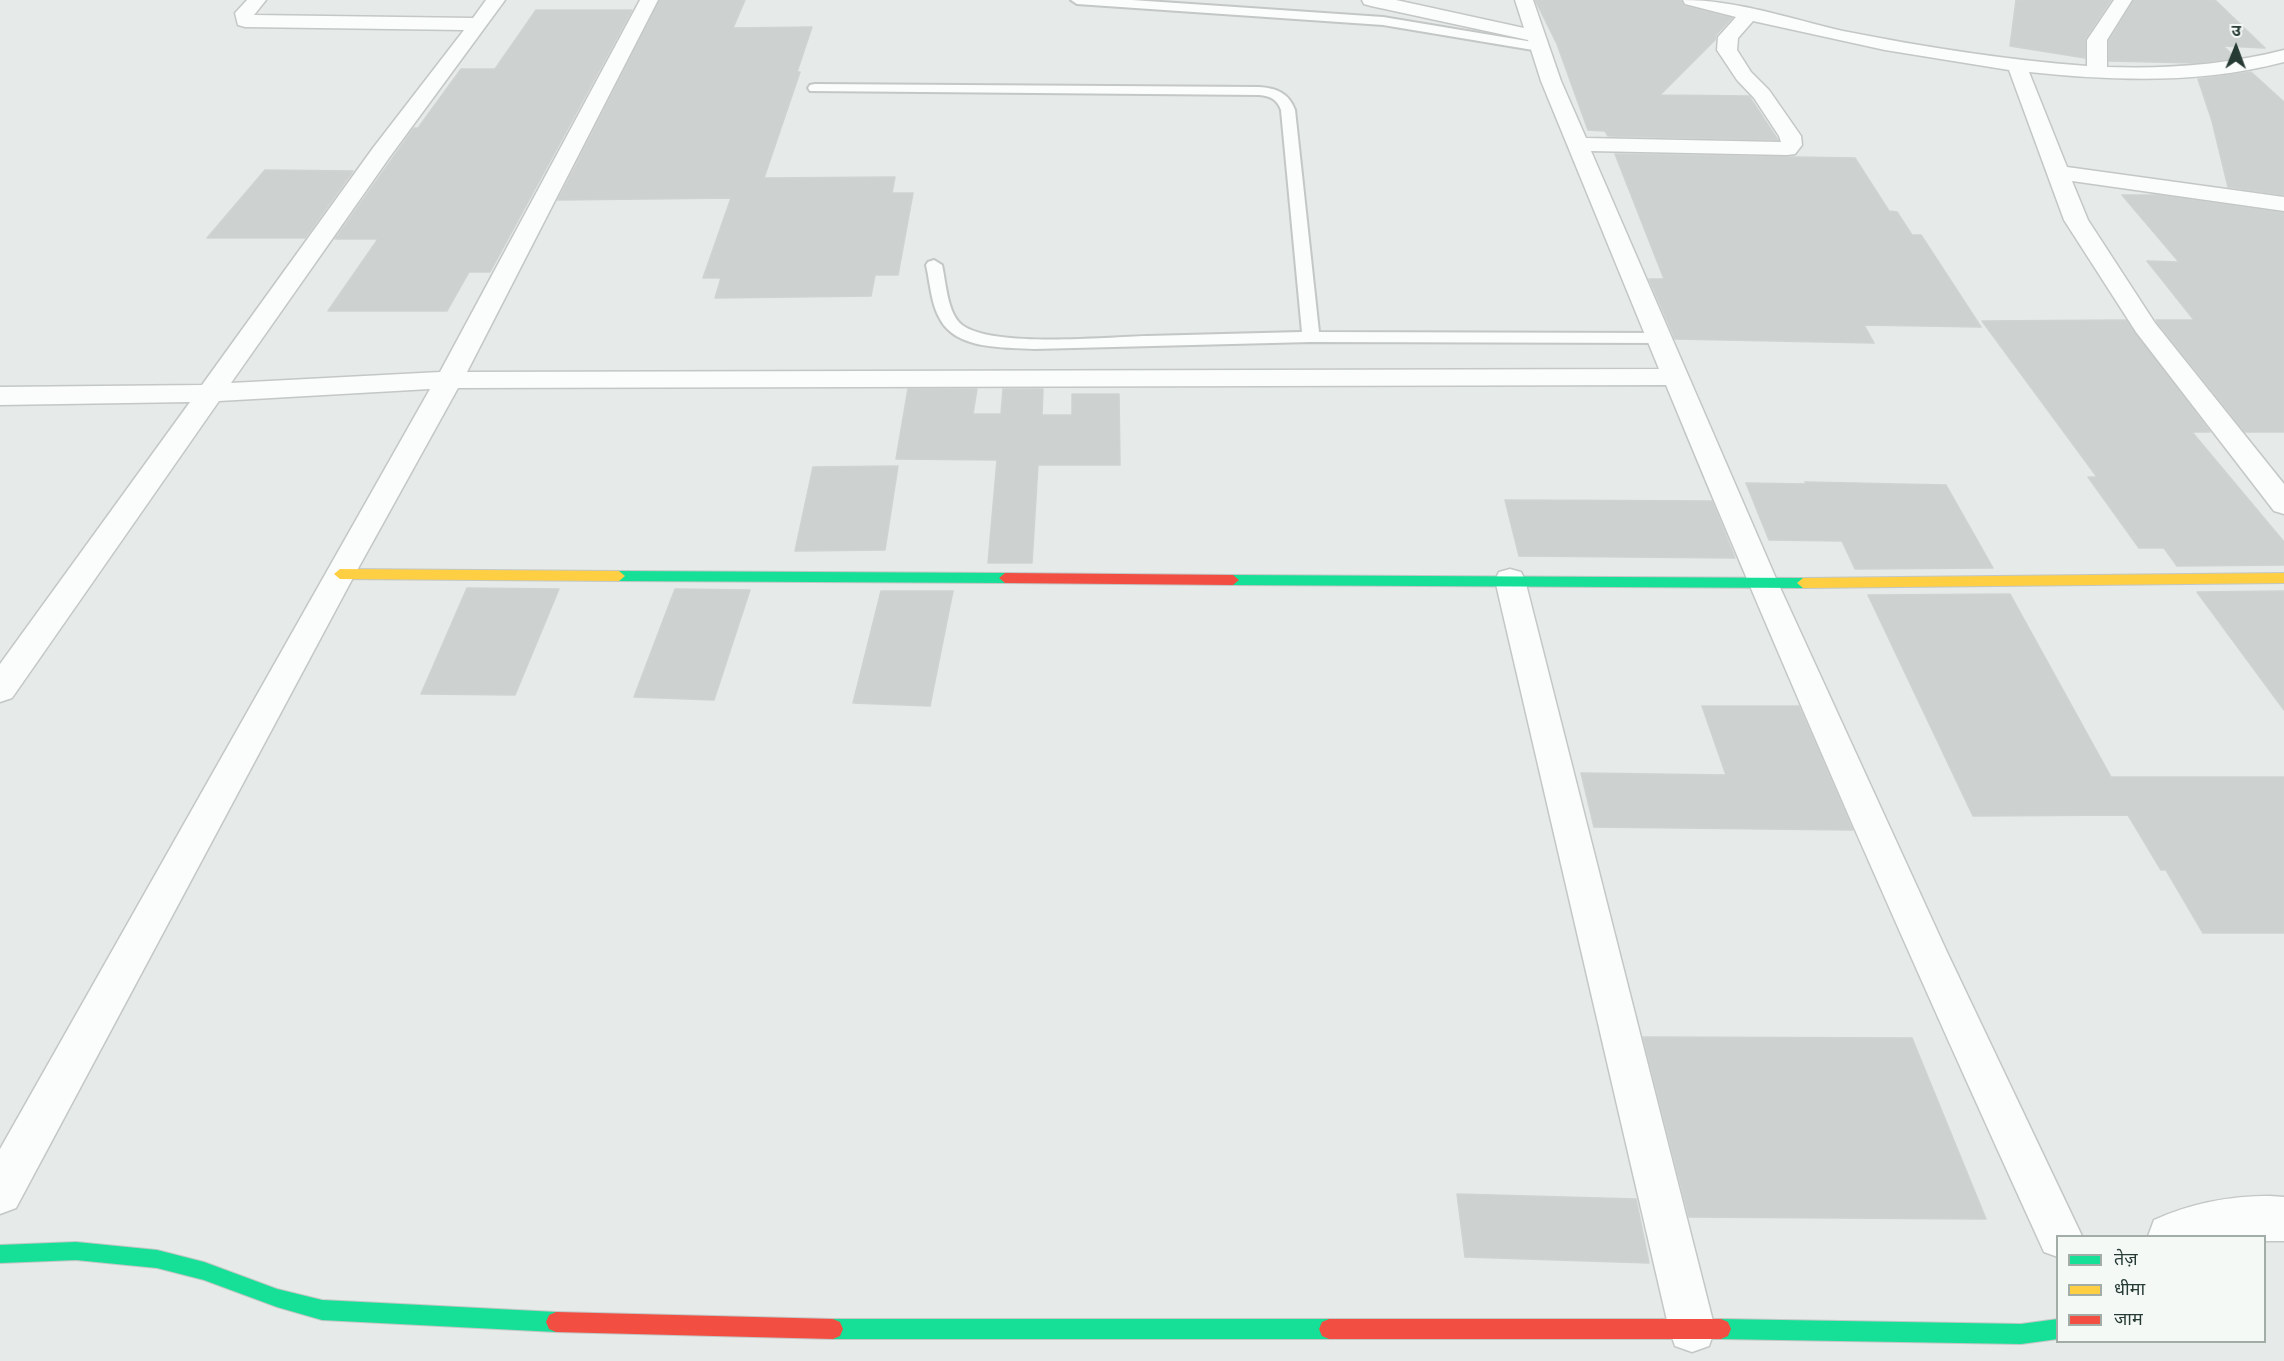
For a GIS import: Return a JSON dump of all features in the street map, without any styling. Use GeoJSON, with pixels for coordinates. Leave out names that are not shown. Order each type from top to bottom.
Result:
{"type":"FeatureCollection","features":[{"type":"Feature","properties":{"kind":"street"},"geometry":{"type":"LineString","coordinates":[[257,0],[244,13],[245,21],[478,24]]}},
{"type":"Feature","properties":{"kind":"street"},"geometry":{"type":"LineString","coordinates":[[0,689],[381,153],[496,0]]}},
{"type":"Feature","properties":{"kind":"street"},"geometry":{"type":"LineString","coordinates":[[0,1192],[449,380],[649,0]]}},
{"type":"Feature","properties":{"kind":"street"},"geometry":{"type":"LineString","coordinates":[[1371,0],[1536,41]]}},
{"type":"Feature","properties":{"kind":"street"},"geometry":{"type":"LineString","coordinates":[[1524,0],[1536,41],[1578,144],[1662,338],[1675,377],[1763,583],[1933,965],[2060,1235]]}},
{"type":"Feature","properties":{"kind":"street"},"geometry":{"type":"LineString","coordinates":[[1692,0],[1860,40],[2017,66],[2097,72],[2213,70],[2238,67],[2284,56]]}},
{"type":"Feature","properties":{"kind":"street"},"geometry":{"type":"LineString","coordinates":[[2097,72],[2097,40],[2123,0]]}},
{"type":"Feature","properties":{"kind":"street"},"geometry":{"type":"LineString","coordinates":[[1578,144],[1787,149],[1791,147],[1790,136],[1762,94],[1744,76],[1727,50],[1728,37],[1748,15]]}},
{"type":"Feature","properties":{"kind":"street"},"geometry":{"type":"LineString","coordinates":[[2017,66],[2076,220],[2145,327],[2284,504]]}},
{"type":"Feature","properties":{"kind":"street"},"geometry":{"type":"LineString","coordinates":[[2058,172],[2284,204]]}},
{"type":"Feature","properties":{"kind":"street"},"geometry":{"type":"LineString","coordinates":[[0,396],[212,393],[449,380],[1675,377]]}},
{"type":"Feature","properties":{"kind":"street"},"geometry":{"type":"LineString","coordinates":[[340,574],[1763,583],[2284,578]]}},
{"type":"Feature","properties":{"kind":"street"},"geometry":{"type":"LineString","coordinates":[[1510,580],[1692,1329]]}},
{"type":"Feature","properties":{"kind":"street"},"geometry":{"type":"LineString","coordinates":[[2173,1235],[2206,1224],[2253,1218],[2284,1219]]}},
{"type":"Feature","properties":{"kind":"street"},"geometry":{"type":"LineString","coordinates":[[0,1254],[75,1250],[161,1260],[203,1271],[296,1305],[357,1314],[585,1324],[886,1329],[1692,1329],[2021,1334],[2056,1329]]}},
{"type":"Feature","properties":{"kind":"lane"},"geometry":{"type":"LineString","coordinates":[[1077,0],[1383,21],[1536,41]]}},
{"type":"Feature","properties":{"kind":"lane"},"geometry":{"type":"LineString","coordinates":[[815,88],[1259,91],[1277,94],[1286,102],[1288,110],[1311,337]]}},
{"type":"Feature","properties":{"kind":"lane"},"geometry":{"type":"LineString","coordinates":[[934,265],[948,320],[958,332],[973,337],[1045,344],[1311,337],[1662,338]]}},
{"type":"Feature","properties":{"kind":"building"},"geometry":{"type":"Polygon","coordinates":[[[660,0],[745,0],[733,28],[812,27],[797,72],[800,72],[764,178],[895,177],[892,193],[913,193],[898,275],[875,275],[871,296],[715,298],[721,278],[703,278],[731,198],[558,200],[660,0]]]}},
{"type":"Feature","properties":{"kind":"building"},"geometry":{"type":"Polygon","coordinates":[[[1535,0],[1681,0],[1684,6],[1732,18],[1716,35],[1715,40],[1660,95],[1749,96],[1778,140],[1608,136],[1605,131],[1588,130],[1557,44],[1535,0]]]}},
{"type":"Feature","properties":{"kind":"building"},"geometry":{"type":"Polygon","coordinates":[[[2016,0],[2111,0],[2085,39],[2085,58],[2010,46],[2016,0]]]}},
{"type":"Feature","properties":{"kind":"building"},"geometry":{"type":"Polygon","coordinates":[[[2134,0],[2215,0],[2265,48],[2223,46],[2236,58],[2196,63],[2109,61],[2109,41],[2134,0]]]}},
{"type":"Feature","properties":{"kind":"building"},"geometry":{"type":"Polygon","coordinates":[[[536,10],[632,10],[490,272],[469,272],[447,311],[328,311],[378,239],[335,239],[414,128],[418,128],[461,69],[495,69],[536,10]]]}},
{"type":"Feature","properties":{"kind":"building"},"geometry":{"type":"Polygon","coordinates":[[[2251,72],[2284,102],[2284,195],[2228,187],[2212,121],[2198,79],[2251,72]]]}},
{"type":"Feature","properties":{"kind":"building"},"geometry":{"type":"Polygon","coordinates":[[[1615,154],[1855,158],[1889,211],[1897,212],[1912,235],[1921,235],[1981,327],[1864,325],[1874,343],[1675,339],[1649,279],[1664,279],[1615,154]]]}},
{"type":"Feature","properties":{"kind":"building"},"geometry":{"type":"Polygon","coordinates":[[[265,170],[353,171],[305,238],[207,238],[265,170]]]}},
{"type":"Feature","properties":{"kind":"building"},"geometry":{"type":"Polygon","coordinates":[[[2122,195],[2158,195],[2284,213],[2284,432],[2245,432],[2157,322],[2156,320],[2194,320],[2147,261],[2179,262],[2122,195]]]}},
{"type":"Feature","properties":{"kind":"building"},"geometry":{"type":"Polygon","coordinates":[[[2126,320],[2210,432],[2192,432],[2284,542],[2284,565],[2177,566],[2164,548],[2139,548],[2088,477],[2097,477],[1982,321],[2126,320]]]}},
{"type":"Feature","properties":{"kind":"building"},"geometry":{"type":"Polygon","coordinates":[[[908,389],[977,389],[973,414],[1001,414],[1003,389],[1043,389],[1042,415],[1072,415],[1072,394],[1119,394],[1120,465],[1038,465],[1032,563],[988,563],[997,460],[896,459],[908,389]]]}},
{"type":"Feature","properties":{"kind":"building"},"geometry":{"type":"Polygon","coordinates":[[[898,466],[885,550],[795,551],[813,467],[898,466]]]}},
{"type":"Feature","properties":{"kind":"building"},"geometry":{"type":"Polygon","coordinates":[[[1805,482],[1946,485],[1993,568],[1855,569],[1842,541],[1769,540],[1746,483],[1806,484],[1805,482]]]}},
{"type":"Feature","properties":{"kind":"building"},"geometry":{"type":"Polygon","coordinates":[[[1505,500],[1712,501],[1735,558],[1519,556],[1505,500]]]}},
{"type":"Feature","properties":{"kind":"building"},"geometry":{"type":"Polygon","coordinates":[[[467,588],[559,589],[515,695],[421,694],[467,588]]]}},
{"type":"Feature","properties":{"kind":"building"},"geometry":{"type":"Polygon","coordinates":[[[675,589],[750,590],[714,700],[634,697],[675,589]]]}},
{"type":"Feature","properties":{"kind":"building"},"geometry":{"type":"Polygon","coordinates":[[[881,591],[953,591],[930,706],[853,703],[881,591]]]}},
{"type":"Feature","properties":{"kind":"building"},"geometry":{"type":"Polygon","coordinates":[[[2284,591],[2284,710],[2197,592],[2284,591]]]}},
{"type":"Feature","properties":{"kind":"building"},"geometry":{"type":"Polygon","coordinates":[[[2010,594],[2111,777],[2284,777],[2284,933],[2203,933],[2166,870],[2161,870],[2128,815],[1973,816],[1868,595],[2010,594]]]}},
{"type":"Feature","properties":{"kind":"building"},"geometry":{"type":"Polygon","coordinates":[[[1702,706],[1799,706],[1853,830],[1594,827],[1581,773],[1726,775],[1702,706]]]}},
{"type":"Feature","properties":{"kind":"building"},"geometry":{"type":"Polygon","coordinates":[[[1643,1037],[1912,1038],[1986,1219],[1689,1217],[1643,1037]]]}},
{"type":"Feature","properties":{"kind":"building"},"geometry":{"type":"Polygon","coordinates":[[[1457,1194],[1636,1199],[1649,1263],[1465,1257],[1457,1194]]]}},
{"type":"Feature","properties":{"kind":"traffic: fast"},"geometry":{"type":"LineString","coordinates":[[619,576],[1005,578]]}},
{"type":"Feature","properties":{"kind":"traffic: fast"},"geometry":{"type":"LineString","coordinates":[[1233,580],[1803,583]]}},
{"type":"Feature","properties":{"kind":"traffic: fast"},"geometry":{"type":"LineString","coordinates":[[0,1254],[76,1251],[157,1259],[204,1271],[277,1298],[322,1310],[556,1322]]}},
{"type":"Feature","properties":{"kind":"traffic: fast"},"geometry":{"type":"LineString","coordinates":[[833,1329],[1329,1329]]}},
{"type":"Feature","properties":{"kind":"traffic: fast"},"geometry":{"type":"LineString","coordinates":[[1721,1329],[2021,1334],[2056,1329]]}},
{"type":"Feature","properties":{"kind":"traffic: slow"},"geometry":{"type":"LineString","coordinates":[[340,574],[619,576]]}},
{"type":"Feature","properties":{"kind":"traffic: slow"},"geometry":{"type":"LineString","coordinates":[[1803,583],[2284,578]]}},
{"type":"Feature","properties":{"kind":"traffic: jam"},"geometry":{"type":"LineString","coordinates":[[1005,578],[1233,580]]}},
{"type":"Feature","properties":{"kind":"traffic: jam"},"geometry":{"type":"LineString","coordinates":[[556,1322],[833,1329]]}},
{"type":"Feature","properties":{"kind":"traffic: jam"},"geometry":{"type":"LineString","coordinates":[[1329,1329],[1721,1329]]}}]}
